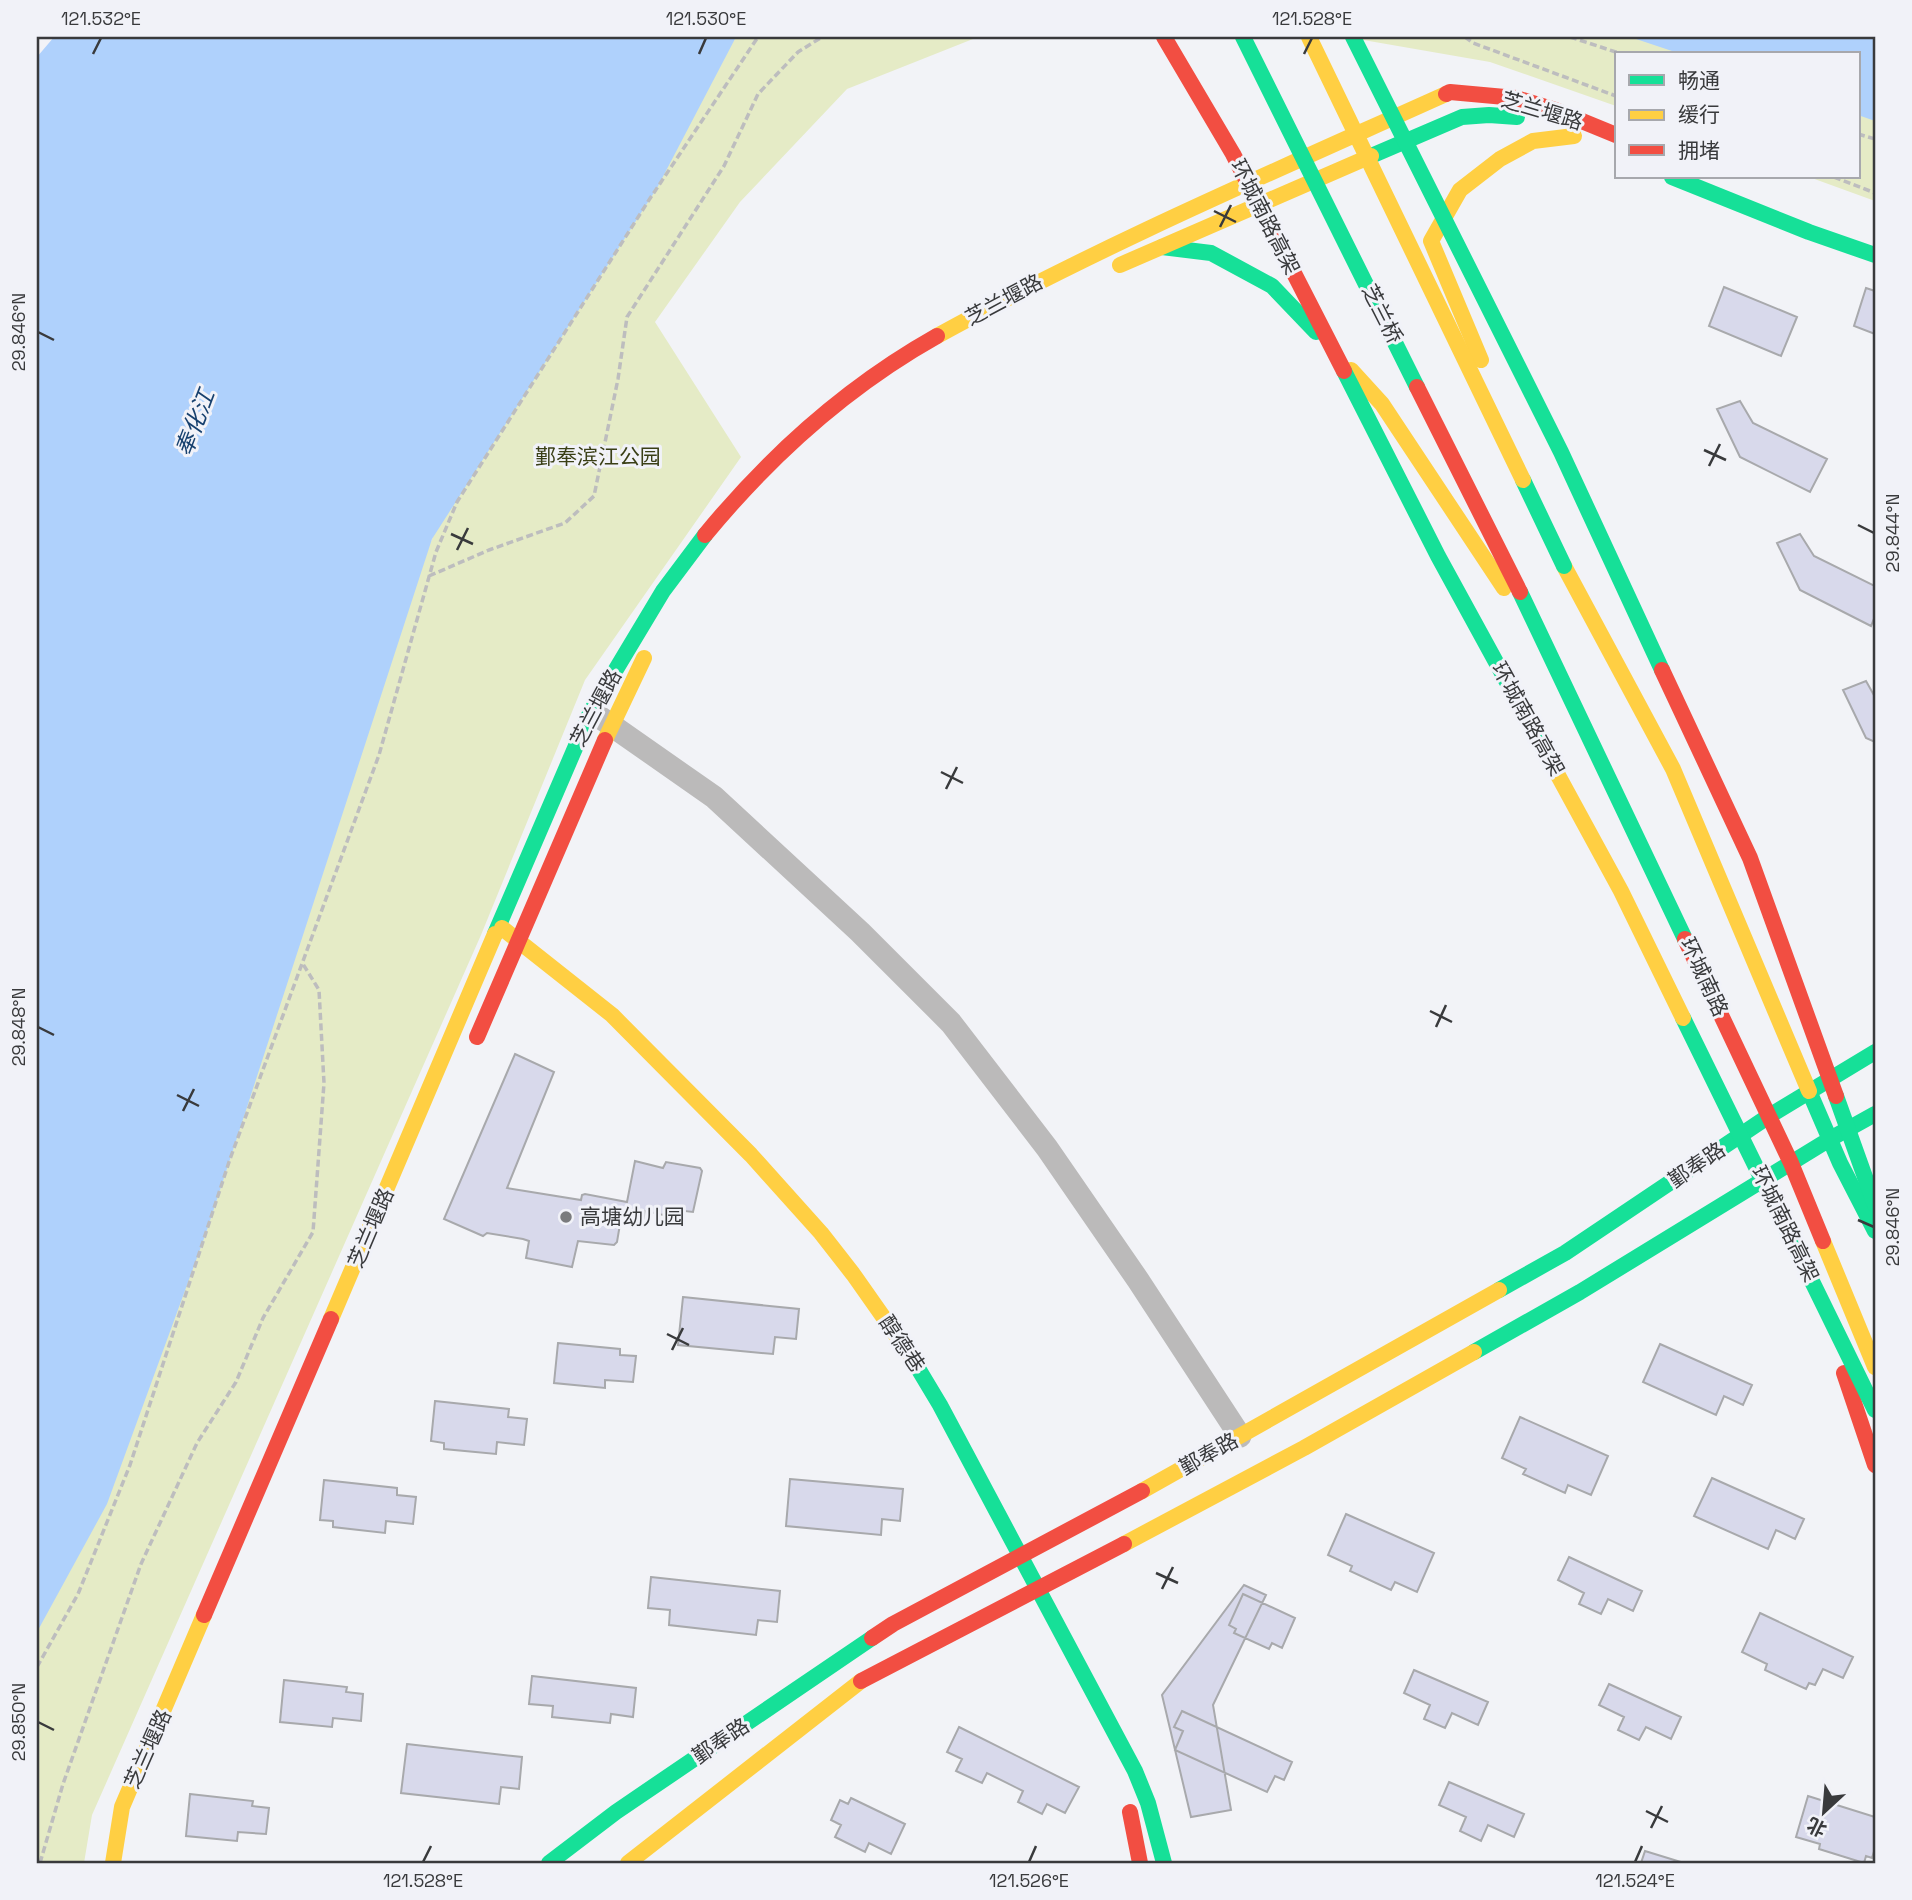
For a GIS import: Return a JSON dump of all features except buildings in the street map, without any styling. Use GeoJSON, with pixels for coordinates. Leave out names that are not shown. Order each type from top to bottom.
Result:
{"type":"FeatureCollection","features":[{"type":"Feature","properties":{"kind":"main road","name":"环城南路高架"},"geometry":{"type":"LineString","coordinates":[[1164,37],[1233,154],[1438,556],[1621,891],[1875,1410]]}},
{"type":"Feature","properties":{"kind":"main road","name":"芝兰桥"},"geometry":{"type":"LineString","coordinates":[[1243,37],[1520,592]]}},
{"type":"Feature","properties":{"kind":"main road"},"geometry":{"type":"LineString","coordinates":[[1309,37],[1564,565],[1673,769],[1840,1163],[1875,1231]]}},
{"type":"Feature","properties":{"kind":"main road"},"geometry":{"type":"LineString","coordinates":[[1353,37],[1561,452],[1750,858],[1875,1205]]}},
{"type":"Feature","properties":{"kind":"main road","name":"芝兰堰路"},"geometry":{"type":"LineString","coordinates":[[113,1863],[122,1807],[591,711],[663,591],[707,533],[760,473],[831,408],[905,354],[1008,297],[1111,245],[1450,92],[1516,98],[1555,110],[1615,135]]}},
{"type":"Feature","properties":{"kind":"main road","name":"芝兰堰路"},"geometry":{"type":"LineString","coordinates":[[1101,274],[1462,117],[1500,115],[1538,123],[1593,144]]}},
{"type":"Feature","properties":{"kind":"main road"},"geometry":{"type":"LineString","coordinates":[[1564,565],[1461,309],[1431,242],[1460,190],[1500,159],[1533,141],[1574,136]]}},
{"type":"Feature","properties":{"kind":"main road"},"geometry":{"type":"LineString","coordinates":[[1674,178],[1808,232],[1875,255]]}},
{"type":"Feature","properties":{"kind":"main road"},"geometry":{"type":"LineString","coordinates":[[1160,247],[1211,253],[1272,286],[1309,325],[1382,404],[1559,671]]}},
{"type":"Feature","properties":{"kind":"main road","name":"环城南路"},"geometry":{"type":"LineString","coordinates":[[1520,592],[1791,1163],[1875,1367]]}},
{"type":"Feature","properties":{"kind":"main road","name":"芝兰堰路"},"geometry":{"type":"LineString","coordinates":[[472,1047],[516,962],[518,941],[612,725],[654,642]]}},
{"type":"Feature","properties":{"kind":"main road","name":"醇德巷"},"geometry":{"type":"LineString","coordinates":[[500,926],[603,1006],[788,1192],[833,1248],[919,1367],[1135,1771],[1148,1803],[1164,1863]]}},
{"type":"Feature","properties":{"kind":"main road"},"geometry":{"type":"LineString","coordinates":[[492,944],[516,962]]}},
{"type":"Feature","properties":{"kind":"main road","name":"鄞奉路"},"geometry":{"type":"LineString","coordinates":[[628,1863],[857,1683],[1011,1584],[1020,1558],[1564,1252],[1769,1116],[1875,1052]]}},
{"type":"Feature","properties":{"kind":"main road","name":"鄞奉路"},"geometry":{"type":"LineString","coordinates":[[549,1863],[616,1812],[893,1624],[1011,1584],[1038,1590],[1304,1448],[1580,1292],[1875,1114]]}},
{"type":"Feature","properties":{"kind":"main road"},"geometry":{"type":"LineString","coordinates":[[1814,1282],[1875,1465]]}},
{"type":"Feature","properties":{"kind":"main road"},"geometry":{"type":"LineString","coordinates":[[1124,1795],[1140,1863]]}},
{"type":"Feature","properties":{"kind":"street"},"geometry":{"type":"LineString","coordinates":[[591,711],[714,797],[860,932],[951,1023],[1047,1148],[1138,1280],[1240,1436]]}},
{"type":"Feature","properties":{"kind":"path"},"geometry":{"type":"LineString","coordinates":[[37,1667],[78,1594],[130,1465],[230,1159],[379,755],[436,552],[457,502],[649,200],[758,37]]}},
{"type":"Feature","properties":{"kind":"path"},"geometry":{"type":"LineString","coordinates":[[429,576],[489,550],[565,523],[594,496],[618,379],[626,317],[724,166],[758,94],[798,52],[822,37]]}},
{"type":"Feature","properties":{"kind":"path"},"geometry":{"type":"LineString","coordinates":[[1465,37],[1473,43],[1615,96]]}},
{"type":"Feature","properties":{"kind":"path"},"geometry":{"type":"LineString","coordinates":[[1570,37],[1616,52]]}},
{"type":"Feature","properties":{"kind":"path"},"geometry":{"type":"LineString","coordinates":[[1837,178],[1875,193]]}},
{"type":"Feature","properties":{"kind":"path"},"geometry":{"type":"LineString","coordinates":[[40,1863],[63,1784],[141,1564],[197,1443],[236,1382],[263,1318],[313,1232],[324,1083],[319,990],[303,963]]}},
{"type":"Feature","properties":{"kind":"path"},"geometry":{"type":"LineString","coordinates":[[37,1851],[44,1851]]}},
{"type":"Feature","properties":{"kind":"green space","name":"鄞奉滨江公园"},"geometry":{"type":"Polygon","coordinates":[[[737,37],[978,37],[847,89],[740,202],[655,322],[741,457],[585,680],[481,935],[92,1815],[84,1863],[37,1863],[37,1630],[394,633],[477,428],[698,74],[737,37]]]}},
{"type":"Feature","properties":{"kind":"green space"},"geometry":{"type":"Polygon","coordinates":[[[1346,37],[1657,37],[1699,52],[1615,52],[1615,106],[1490,62],[1346,37]]]}},
{"type":"Feature","properties":{"kind":"green space"},"geometry":{"type":"Polygon","coordinates":[[[1860,111],[1875,115],[1875,201],[1812,178],[1860,178],[1860,111]]]}},
{"type":"Feature","properties":{"kind":"water","name":"奉化江"},"geometry":{"type":"Polygon","coordinates":[[[54,37],[736,37],[657,188],[432,539],[206,1233],[107,1504],[37,1632],[37,57],[54,37]]]}},
{"type":"Feature","properties":{"kind":"water"},"geometry":{"type":"Polygon","coordinates":[[[1630,37],[1875,37],[1875,121],[1860,116],[1860,52],[1675,52],[1630,37]]]}},
{"type":"Feature","properties":{"kind":"traffic: fast"},"geometry":{"type":"LineString","coordinates":[[1243,37],[1417,387]]}},
{"type":"Feature","properties":{"kind":"traffic: fast"},"geometry":{"type":"LineString","coordinates":[[1353,37],[1561,452],[1662,670]]}},
{"type":"Feature","properties":{"kind":"traffic: fast"},"geometry":{"type":"LineString","coordinates":[[1371,156],[1462,117],[1517,117]]}},
{"type":"Feature","properties":{"kind":"traffic: fast"},"geometry":{"type":"LineString","coordinates":[[1674,178],[1809,232],[1875,255]]}},
{"type":"Feature","properties":{"kind":"traffic: fast"},"geometry":{"type":"LineString","coordinates":[[1162,247],[1211,253],[1272,286],[1316,332]]}},
{"type":"Feature","properties":{"kind":"traffic: fast"},"geometry":{"type":"LineString","coordinates":[[1344,371],[1438,556],[1554,768]]}},
{"type":"Feature","properties":{"kind":"traffic: fast"},"geometry":{"type":"LineString","coordinates":[[1523,480],[1564,566]]}},
{"type":"Feature","properties":{"kind":"traffic: fast"},"geometry":{"type":"LineString","coordinates":[[495,934],[591,711],[663,591],[705,535]]}},
{"type":"Feature","properties":{"kind":"traffic: fast"},"geometry":{"type":"LineString","coordinates":[[1520,592],[1685,939]]}},
{"type":"Feature","properties":{"kind":"traffic: fast"},"geometry":{"type":"LineString","coordinates":[[1683,1018],[1875,1410]]}},
{"type":"Feature","properties":{"kind":"traffic: fast"},"geometry":{"type":"LineString","coordinates":[[1499,1290],[1565,1253],[1769,1116],[1875,1052]]}},
{"type":"Feature","properties":{"kind":"traffic: fast"},"geometry":{"type":"LineString","coordinates":[[1809,1091],[1840,1163],[1875,1231]]}},
{"type":"Feature","properties":{"kind":"traffic: fast"},"geometry":{"type":"LineString","coordinates":[[1836,1096],[1875,1205]]}},
{"type":"Feature","properties":{"kind":"traffic: fast"},"geometry":{"type":"LineString","coordinates":[[1474,1352],[1580,1292],[1875,1114]]}},
{"type":"Feature","properties":{"kind":"traffic: fast"},"geometry":{"type":"LineString","coordinates":[[910,1355],[940,1405],[1135,1771],[1148,1803],[1164,1863]]}},
{"type":"Feature","properties":{"kind":"traffic: fast"},"geometry":{"type":"LineString","coordinates":[[549,1863],[616,1812],[872,1638]]}},
{"type":"Feature","properties":{"kind":"traffic: slow"},"geometry":{"type":"LineString","coordinates":[[1309,37],[1523,480]]}},
{"type":"Feature","properties":{"kind":"traffic: slow"},"geometry":{"type":"LineString","coordinates":[[937,336],[1125,240],[1446,94]]}},
{"type":"Feature","properties":{"kind":"traffic: slow"},"geometry":{"type":"LineString","coordinates":[[1481,360],[1431,241],[1460,190],[1500,159],[1533,141],[1574,136]]}},
{"type":"Feature","properties":{"kind":"traffic: slow"},"geometry":{"type":"LineString","coordinates":[[1120,265],[1371,156]]}},
{"type":"Feature","properties":{"kind":"traffic: slow"},"geometry":{"type":"LineString","coordinates":[[1351,370],[1382,404],[1504,588]]}},
{"type":"Feature","properties":{"kind":"traffic: slow"},"geometry":{"type":"LineString","coordinates":[[1564,566],[1673,769],[1809,1091]]}},
{"type":"Feature","properties":{"kind":"traffic: slow"},"geometry":{"type":"LineString","coordinates":[[605,740],[644,658]]}},
{"type":"Feature","properties":{"kind":"traffic: slow"},"geometry":{"type":"LineString","coordinates":[[1554,768],[1621,891],[1683,1018]]}},
{"type":"Feature","properties":{"kind":"traffic: slow"},"geometry":{"type":"LineString","coordinates":[[502,928],[612,1015],[751,1155],[821,1233],[910,1355]]}},
{"type":"Feature","properties":{"kind":"traffic: slow"},"geometry":{"type":"LineString","coordinates":[[331,1319],[495,934]]}},
{"type":"Feature","properties":{"kind":"traffic: slow"},"geometry":{"type":"LineString","coordinates":[[1823,1241],[1875,1367]]}},
{"type":"Feature","properties":{"kind":"traffic: slow"},"geometry":{"type":"LineString","coordinates":[[1142,1491],[1499,1290]]}},
{"type":"Feature","properties":{"kind":"traffic: slow"},"geometry":{"type":"LineString","coordinates":[[1124,1544],[1304,1448],[1474,1352]]}},
{"type":"Feature","properties":{"kind":"traffic: slow"},"geometry":{"type":"LineString","coordinates":[[113,1863],[122,1807],[204,1615]]}},
{"type":"Feature","properties":{"kind":"traffic: slow"},"geometry":{"type":"LineString","coordinates":[[628,1863],[861,1681]]}},
{"type":"Feature","properties":{"kind":"traffic: jam"},"geometry":{"type":"LineString","coordinates":[[1164,37],[1233,154],[1344,371]]}},
{"type":"Feature","properties":{"kind":"traffic: jam"},"geometry":{"type":"LineString","coordinates":[[1446,94],[1450,92],[1516,98],[1555,110],[1615,135]]}},
{"type":"Feature","properties":{"kind":"traffic: jam"},"geometry":{"type":"LineString","coordinates":[[705,535],[756,478],[812,425],[872,377],[937,336]]}},
{"type":"Feature","properties":{"kind":"traffic: jam"},"geometry":{"type":"LineString","coordinates":[[1417,387],[1520,592]]}},
{"type":"Feature","properties":{"kind":"traffic: jam"},"geometry":{"type":"LineString","coordinates":[[1662,670],[1750,858],[1836,1096]]}},
{"type":"Feature","properties":{"kind":"traffic: jam"},"geometry":{"type":"LineString","coordinates":[[477,1037],[605,740]]}},
{"type":"Feature","properties":{"kind":"traffic: jam"},"geometry":{"type":"LineString","coordinates":[[1685,939],[1791,1163],[1823,1241]]}},
{"type":"Feature","properties":{"kind":"traffic: jam"},"geometry":{"type":"LineString","coordinates":[[204,1615],[331,1319]]}},
{"type":"Feature","properties":{"kind":"traffic: jam"},"geometry":{"type":"LineString","coordinates":[[1844,1373],[1875,1465]]}},
{"type":"Feature","properties":{"kind":"traffic: jam"},"geometry":{"type":"LineString","coordinates":[[872,1638],[893,1624],[1142,1491]]}},
{"type":"Feature","properties":{"kind":"traffic: jam"},"geometry":{"type":"LineString","coordinates":[[861,1681],[1124,1544]]}},
{"type":"Feature","properties":{"kind":"traffic: jam"},"geometry":{"type":"LineString","coordinates":[[1130,1812],[1140,1863]]}},
{"type":"Feature","properties":{"kind":"place","name":"高塘幼儿园"},"geometry":{"type":"Point","coordinates":[566,1217]}}]}
